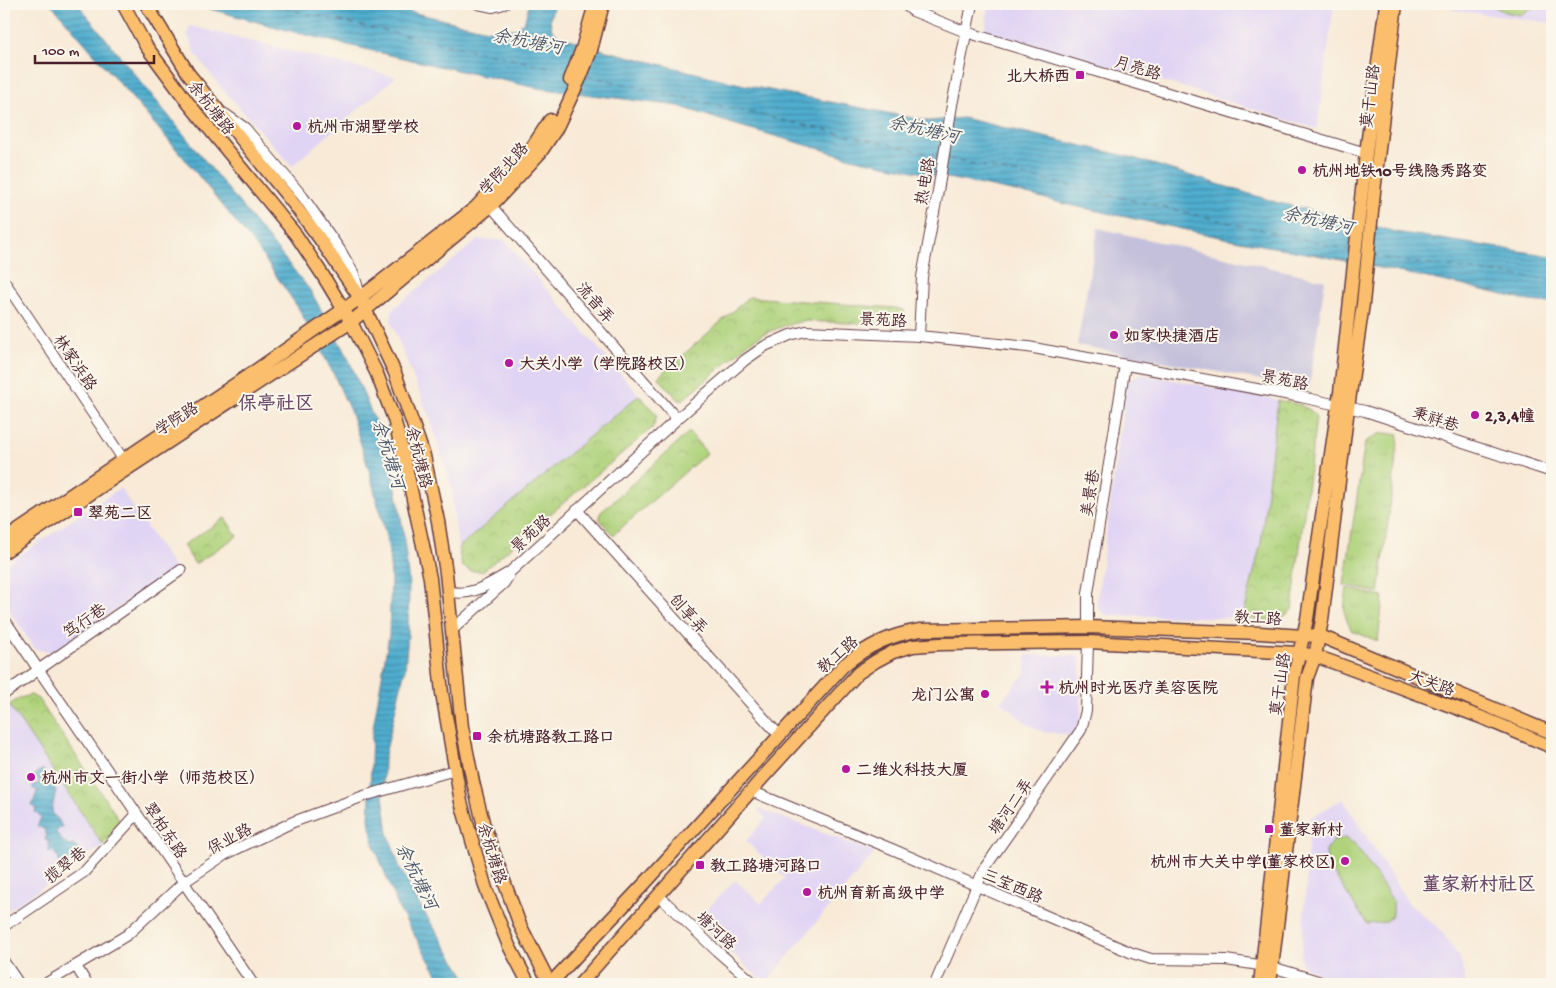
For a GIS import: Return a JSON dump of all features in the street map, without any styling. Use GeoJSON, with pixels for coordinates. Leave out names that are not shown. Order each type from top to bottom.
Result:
{"type":"FeatureCollection","features":[{"type":"Feature","properties":{"kind":"main road","name":"余杭塘路"},"geometry":{"type":"LineString","coordinates":[[123,4],[146,46],[189,104],[296,235],[351,322],[380,383],[394,419],[430,578],[442,693],[461,802],[486,889],[509,946],[528,984]]}},
{"type":"Feature","properties":{"kind":"main road","name":"余杭塘路"},"geometry":{"type":"LineString","coordinates":[[146,4],[188,73],[293,203],[360,298],[395,372],[424,456],[438,521],[448,591],[462,727],[484,826],[520,924],[550,984]]}},
{"type":"Feature","properties":{"kind":"main road","name":"莫干山路"},"geometry":{"type":"LineString","coordinates":[[1368,191],[1366,153],[1386,4]]}},
{"type":"Feature","properties":{"kind":"main road","name":"莫干山路"},"geometry":{"type":"LineString","coordinates":[[1270,984],[1267,966],[1294,676],[1307,619],[1342,406],[1357,302],[1368,191],[1396,4]]}},
{"type":"Feature","properties":{"kind":"main road","name":"学院北路"},"geometry":{"type":"LineString","coordinates":[[366,310],[491,206],[540,153],[552,127],[581,76],[591,50],[598,7]]}},
{"type":"Feature","properties":{"kind":"main road","name":"学院北路"},"geometry":{"type":"LineString","coordinates":[[360,298],[475,208],[498,186],[552,127]]}},
{"type":"Feature","properties":{"kind":"main road","name":"学院路"},"geometry":{"type":"LineString","coordinates":[[4,540],[360,298]]}},
{"type":"Feature","properties":{"kind":"main road","name":"学院路"},"geometry":{"type":"LineString","coordinates":[[4,552],[102,485],[351,322],[366,310]]}},
{"type":"Feature","properties":{"kind":"main road","name":"莫干山路"},"geometry":{"type":"LineString","coordinates":[[1260,984],[1267,966],[1307,678],[1322,620],[1342,406]]}},
{"type":"Feature","properties":{"kind":"main road","name":"教工路"},"geometry":{"type":"LineString","coordinates":[[550,984],[844,665],[878,642],[895,635],[920,630],[1088,628],[1302,636]]}},
{"type":"Feature","properties":{"kind":"main road","name":"大关路"},"geometry":{"type":"LineString","coordinates":[[1302,636],[1318,635],[1552,733]]}},
{"type":"Feature","properties":{"kind":"main road","name":"教工路"},"geometry":{"type":"LineString","coordinates":[[580,984],[858,673],[893,652],[913,646],[940,644],[1088,642],[1299,653]]}},
{"type":"Feature","properties":{"kind":"main road","name":"大关路"},"geometry":{"type":"LineString","coordinates":[[1299,653],[1314,656],[1483,718],[1552,748]]}},
{"type":"Feature","properties":{"kind":"street"},"geometry":{"type":"LineString","coordinates":[[478,4],[494,8],[504,4]]}},
{"type":"Feature","properties":{"kind":"street","name":"月亮路"},"geometry":{"type":"LineString","coordinates":[[904,4],[913,11],[966,32],[1366,153]]}},
{"type":"Feature","properties":{"kind":"street","name":"热电路"},"geometry":{"type":"LineString","coordinates":[[919,336],[922,277],[972,4]]}},
{"type":"Feature","properties":{"kind":"street","name":"流音弄"},"geometry":{"type":"LineString","coordinates":[[491,206],[677,418]]}},
{"type":"Feature","properties":{"kind":"street","name":"林家浜路"},"geometry":{"type":"LineString","coordinates":[[4,281],[123,459]]}},
{"type":"Feature","properties":{"kind":"street","name":"景苑路"},"geometry":{"type":"LineString","coordinates":[[448,591],[465,593],[478,590],[510,572],[677,418],[745,360],[765,346],[790,335],[806,331],[821,330],[919,336],[1028,347],[1342,406]]}},
{"type":"Feature","properties":{"kind":"street","name":"美景巷"},"geometry":{"type":"LineString","coordinates":[[1088,628],[1088,593],[1125,365]]}},
{"type":"Feature","properties":{"kind":"street","name":"秉祥巷"},"geometry":{"type":"LineString","coordinates":[[1342,406],[1365,410],[1552,472]]}},
{"type":"Feature","properties":{"kind":"street","name":"创享弄"},"geometry":{"type":"LineString","coordinates":[[577,510],[779,735]]}},
{"type":"Feature","properties":{"kind":"street","name":"笃行巷"},"geometry":{"type":"LineString","coordinates":[[4,694],[181,570]]}},
{"type":"Feature","properties":{"kind":"street","name":"景苑路"},"geometry":{"type":"LineString","coordinates":[[452,630],[504,583],[510,572]]}},
{"type":"Feature","properties":{"kind":"street","name":"翠柏东路"},"geometry":{"type":"LineString","coordinates":[[4,619],[253,984]]}},
{"type":"Feature","properties":{"kind":"street","name":"塘河二弄"},"geometry":{"type":"LineString","coordinates":[[935,984],[984,869],[1081,730],[1086,711],[1088,642]]}},
{"type":"Feature","properties":{"kind":"street","name":"保业路"},"geometry":{"type":"LineString","coordinates":[[45,984],[127,935],[184,882],[224,855],[293,822],[364,796],[455,770]]}},
{"type":"Feature","properties":{"kind":"street","name":"三宝西路"},"geometry":{"type":"LineString","coordinates":[[751,791],[1132,953],[1151,959],[1226,960],[1267,966],[1325,984]]}},
{"type":"Feature","properties":{"kind":"street","name":"揽翠巷"},"geometry":{"type":"LineString","coordinates":[[4,926],[84,872],[137,814]]}},
{"type":"Feature","properties":{"kind":"street","name":"塘河路"},"geometry":{"type":"LineString","coordinates":[[659,896],[755,984]]}},
{"type":"Feature","properties":{"kind":"street"},"geometry":{"type":"LineString","coordinates":[[4,962],[19,984]]}},
{"type":"Feature","properties":{"kind":"street"},"geometry":{"type":"LineString","coordinates":[[76,966],[87,984]]}},
{"type":"Feature","properties":{"kind":"shaded area"},"geometry":{"type":"Polygon","coordinates":[[[988,4],[1334,4],[1317,129],[1179,86],[985,32],[988,4]]]}},
{"type":"Feature","properties":{"kind":"shaded area"},"geometry":{"type":"Polygon","coordinates":[[[1453,4],[1552,4],[1552,23],[1452,10],[1453,4]]]}},
{"type":"Feature","properties":{"kind":"shaded area","name":"杭州市湖墅学校"},"geometry":{"type":"Polygon","coordinates":[[[190,26],[396,77],[292,166],[219,85],[197,56],[187,34],[190,26]]]}},
{"type":"Feature","properties":{"kind":"shaded area"},"geometry":{"type":"Polygon","coordinates":[[[1098,228],[1325,280],[1309,389],[1077,345],[1098,228]]]}},
{"type":"Feature","properties":{"kind":"shaded area","name":"大关小学（学院路校区）"},"geometry":{"type":"Polygon","coordinates":[[[478,240],[504,240],[639,395],[458,548],[451,486],[431,421],[391,322],[395,307],[478,240]]]}},
{"type":"Feature","properties":{"kind":"shaded area"},"geometry":{"type":"Polygon","coordinates":[[[1142,374],[1278,400],[1261,543],[1243,618],[1106,615],[1098,609],[1097,601],[1127,382],[1142,374]]]}},
{"type":"Feature","properties":{"kind":"shaded area"},"geometry":{"type":"Polygon","coordinates":[[[120,488],[175,569],[53,652],[35,649],[4,602],[4,566],[120,488]]]}},
{"type":"Feature","properties":{"kind":"shaded area","name":"杭州时光医疗美容医院"},"geometry":{"type":"Polygon","coordinates":[[[1026,655],[1080,656],[1081,712],[1080,722],[1074,735],[1044,732],[1027,724],[1001,701],[1026,672],[1026,655]]]}},
{"type":"Feature","properties":{"kind":"shaded area","name":"杭州市文一街小学（师范校区）"},"geometry":{"type":"Polygon","coordinates":[[[9,705],[103,845],[4,913],[4,709],[9,705]]]}},
{"type":"Feature","properties":{"kind":"shaded area","name":"杭州市大关中学(董家校区)"},"geometry":{"type":"Polygon","coordinates":[[[1343,799],[1409,904],[1440,929],[1460,958],[1466,984],[1341,984],[1306,968],[1301,961],[1310,818],[1343,799]]]}},
{"type":"Feature","properties":{"kind":"shaded area","name":"杭州育新高级中学"},"geometry":{"type":"Polygon","coordinates":[[[759,809],[875,852],[765,984],[697,920],[735,880],[761,904],[785,878],[746,841],[766,818],[758,811],[759,809]]]}},
{"type":"Feature","properties":{"kind":"green space"},"geometry":{"type":"Polygon","coordinates":[[[1491,4],[1538,4],[1520,15],[1502,11],[1491,4]]]}},
{"type":"Feature","properties":{"kind":"green space"},"geometry":{"type":"Polygon","coordinates":[[[749,297],[895,308],[904,310],[904,318],[895,325],[803,321],[784,326],[763,334],[749,343],[686,397],[679,400],[658,377],[749,297]]]}},
{"type":"Feature","properties":{"kind":"green space"},"geometry":{"type":"Polygon","coordinates":[[[639,395],[657,415],[653,427],[483,571],[471,571],[462,566],[458,548],[639,395]]]}},
{"type":"Feature","properties":{"kind":"green space"},"geometry":{"type":"Polygon","coordinates":[[[1278,400],[1305,407],[1316,418],[1292,610],[1278,621],[1243,618],[1261,543],[1278,400]]]}},
{"type":"Feature","properties":{"kind":"green space"},"geometry":{"type":"Polygon","coordinates":[[[689,432],[707,453],[613,535],[600,520],[600,513],[689,432]]]}},
{"type":"Feature","properties":{"kind":"green space"},"geometry":{"type":"Polygon","coordinates":[[[1379,434],[1399,435],[1379,593],[1344,585],[1365,442],[1379,434]]]}},
{"type":"Feature","properties":{"kind":"green space"},"geometry":{"type":"Polygon","coordinates":[[[225,518],[237,536],[195,564],[183,545],[225,518]]]}},
{"type":"Feature","properties":{"kind":"green space"},"geometry":{"type":"Polygon","coordinates":[[[1347,588],[1383,597],[1378,641],[1352,631],[1345,610],[1347,588]]]}},
{"type":"Feature","properties":{"kind":"green space"},"geometry":{"type":"Polygon","coordinates":[[[31,695],[38,699],[122,824],[103,845],[9,705],[20,698],[31,695]]]}},
{"type":"Feature","properties":{"kind":"green space"},"geometry":{"type":"Polygon","coordinates":[[[1345,838],[1355,844],[1393,901],[1393,914],[1386,922],[1367,924],[1327,863],[1326,851],[1333,841],[1345,838]]]}},
{"type":"Feature","properties":{"kind":"water"},"geometry":{"type":"Polygon","coordinates":[[[51,4],[79,4],[310,290],[349,360],[374,419],[394,475],[404,536],[409,586],[405,669],[384,759],[383,795],[388,833],[400,868],[422,909],[470,984],[443,984],[399,909],[374,845],[369,820],[372,734],[389,635],[391,575],[388,545],[370,473],[351,413],[333,373],[299,309],[257,248],[189,164],[51,4]]]}},
{"type":"Feature","properties":{"kind":"water","name":"余杭塘河"},"geometry":{"type":"Polygon","coordinates":[[[192,4],[377,4],[487,30],[517,29],[525,20],[529,4],[554,4],[550,20],[552,30],[559,36],[607,51],[744,85],[928,121],[963,118],[1130,157],[1279,203],[1342,217],[1395,232],[1552,256],[1552,303],[1529,301],[1461,285],[1229,239],[1031,195],[855,159],[678,106],[537,88],[290,31],[192,4]]]}},
{"type":"Feature","properties":{"kind":"water"},"geometry":{"type":"Polygon","coordinates":[[[42,769],[45,778],[49,779],[56,791],[52,809],[53,815],[58,819],[62,827],[57,830],[56,834],[69,846],[74,845],[80,852],[80,856],[69,866],[60,867],[58,857],[53,851],[50,852],[48,850],[51,847],[45,838],[47,836],[44,829],[37,826],[41,818],[35,812],[36,807],[32,806],[37,792],[37,789],[33,789],[33,785],[39,783],[36,776],[32,777],[39,771],[41,772],[42,769]]]}},
{"type":"Feature","properties":{"kind":"ferry route"},"geometry":{"type":"LineString","coordinates":[[263,4],[567,71]]}},
{"type":"Feature","properties":{"kind":"ferry route"},"geometry":{"type":"LineString","coordinates":[[588,76],[940,156]]}},
{"type":"Feature","properties":{"kind":"ferry route"},"geometry":{"type":"LineString","coordinates":[[948,158],[1349,250]]}},
{"type":"Feature","properties":{"kind":"ferry route"},"geometry":{"type":"LineString","coordinates":[[1372,255],[1401,261],[1552,280]]}},
{"type":"Feature","properties":{"kind":"place","name":"北大桥西"},"geometry":{"type":"Point","coordinates":[1080,75]}},
{"type":"Feature","properties":{"kind":"place","name":"杭州市湖墅学校"},"geometry":{"type":"Point","coordinates":[297,126]}},
{"type":"Feature","properties":{"kind":"place","name":"杭州地铁10号线隐秀路变"},"geometry":{"type":"Point","coordinates":[1302,170]}},
{"type":"Feature","properties":{"kind":"place","name":"如家快捷酒店"},"geometry":{"type":"Point","coordinates":[1114,335]}},
{"type":"Feature","properties":{"kind":"place","name":"大关小学（学院路校区）"},"geometry":{"type":"Point","coordinates":[509,363]}},
{"type":"Feature","properties":{"kind":"place","name":"2,3,4幢"},"geometry":{"type":"Point","coordinates":[1475,415]}},
{"type":"Feature","properties":{"kind":"place","name":"翠苑二区"},"geometry":{"type":"Point","coordinates":[78,512]}},
{"type":"Feature","properties":{"kind":"place","name":"杭州时光医疗美容医院"},"geometry":{"type":"Point","coordinates":[1047,687]}},
{"type":"Feature","properties":{"kind":"place","name":"龙门公寓"},"geometry":{"type":"Point","coordinates":[985,694]}},
{"type":"Feature","properties":{"kind":"place","name":"余杭塘路教工路口"},"geometry":{"type":"Point","coordinates":[477,736]}},
{"type":"Feature","properties":{"kind":"place","name":"二维火科技大厦"},"geometry":{"type":"Point","coordinates":[846,769]}},
{"type":"Feature","properties":{"kind":"place","name":"杭州市文一街小学（师范校区）"},"geometry":{"type":"Point","coordinates":[31,777]}},
{"type":"Feature","properties":{"kind":"place","name":"董家新村"},"geometry":{"type":"Point","coordinates":[1269,829]}},
{"type":"Feature","properties":{"kind":"place","name":"杭州市大关中学(董家校区)"},"geometry":{"type":"Point","coordinates":[1345,861]}},
{"type":"Feature","properties":{"kind":"place","name":"教工路塘河路口"},"geometry":{"type":"Point","coordinates":[700,865]}},
{"type":"Feature","properties":{"kind":"place","name":"杭州育新高级中学"},"geometry":{"type":"Point","coordinates":[807,892]}},
{"type":"Feature","properties":{"kind":"district","name":"保亭社区"},"geometry":{"type":"Point","coordinates":[276,402]}},
{"type":"Feature","properties":{"kind":"district","name":"董家新村社区"},"geometry":{"type":"Point","coordinates":[1479,883]}}]}
